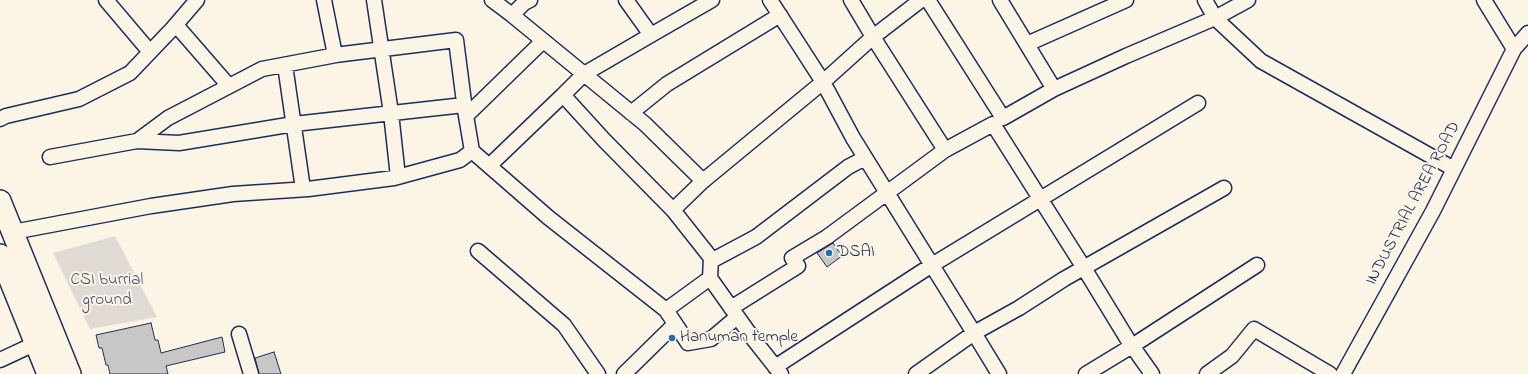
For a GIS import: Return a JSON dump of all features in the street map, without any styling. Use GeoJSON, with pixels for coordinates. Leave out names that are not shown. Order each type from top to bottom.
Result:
{"type":"FeatureCollection","features":[{"type":"Feature","properties":{"kind":"highway"},"geometry":{"type":"LineString","coordinates":[[0,201],[12,232],[45,339],[48,374]]}},
{"type":"Feature","properties":{"kind":"highway"},"geometry":{"type":"LineString","coordinates":[[0,255],[45,339],[70,374]]}},
{"type":"Feature","properties":{"kind":"street"},"geometry":{"type":"LineString","coordinates":[[106,0],[150,52]]}},
{"type":"Feature","properties":{"kind":"street"},"geometry":{"type":"LineString","coordinates":[[0,119],[6,116],[79,99],[130,73],[176,25],[197,0]]}},
{"type":"Feature","properties":{"kind":"street"},"geometry":{"type":"LineString","coordinates":[[324,0],[336,56]]}},
{"type":"Feature","properties":{"kind":"street"},"geometry":{"type":"LineString","coordinates":[[374,0],[391,113],[398,177]]}},
{"type":"Feature","properties":{"kind":"street"},"geometry":{"type":"LineString","coordinates":[[492,0],[646,124],[703,181]]}},
{"type":"Feature","properties":{"kind":"street"},"geometry":{"type":"LineString","coordinates":[[512,15],[524,3],[530,0]]}},
{"type":"Feature","properties":{"kind":"street"},"geometry":{"type":"LineString","coordinates":[[626,0],[651,35]]}},
{"type":"Feature","properties":{"kind":"street"},"geometry":{"type":"LineString","coordinates":[[489,166],[584,74],[712,0]]}},
{"type":"Feature","properties":{"kind":"street"},"geometry":{"type":"LineString","coordinates":[[770,0],[823,82],[853,138],[998,374]]}},
{"type":"Feature","properties":{"kind":"street"},"geometry":{"type":"LineString","coordinates":[[851,0],[945,150]]}},
{"type":"Feature","properties":{"kind":"street"},"geometry":{"type":"LineString","coordinates":[[673,210],[703,181],[823,82],[874,37],[921,0]]}},
{"type":"Feature","properties":{"kind":"street"},"geometry":{"type":"LineString","coordinates":[[928,0],[998,121],[1040,199],[1132,346],[1152,374]]}},
{"type":"Feature","properties":{"kind":"street"},"geometry":{"type":"LineString","coordinates":[[1027,44],[1126,0]]}},
{"type":"Feature","properties":{"kind":"street"},"geometry":{"type":"LineString","coordinates":[[1205,0],[1214,18],[1261,61],[1454,169]]}},
{"type":"Feature","properties":{"kind":"street"},"geometry":{"type":"LineString","coordinates":[[137,141],[168,118],[262,69],[336,56],[456,40],[465,111],[472,151],[549,218],[666,310],[688,343],[711,339],[734,313],[798,266],[792,258],[827,237],[945,150],[1054,89],[1214,18],[1248,0]]}},
{"type":"Feature","properties":{"kind":"street"},"geometry":{"type":"LineString","coordinates":[[1484,0],[1514,49]]}},
{"type":"Feature","properties":{"kind":"street"},"geometry":{"type":"LineString","coordinates":[[1003,1],[1054,89]]}},
{"type":"Feature","properties":{"kind":"street"},"geometry":{"type":"LineString","coordinates":[[631,113],[667,84],[780,15]]}},
{"type":"Feature","properties":{"kind":"street"},"geometry":{"type":"LineString","coordinates":[[176,25],[229,86]]}},
{"type":"Feature","properties":{"kind":"street","name":"INDUSTRIAL AREA ROAD"},"geometry":{"type":"LineString","coordinates":[[1342,374],[1430,218],[1514,49],[1528,33]]}},
{"type":"Feature","properties":{"kind":"street"},"geometry":{"type":"LineString","coordinates":[[50,156],[137,141],[179,143],[294,124],[391,113],[465,111],[543,41]]}},
{"type":"Feature","properties":{"kind":"street"},"geometry":{"type":"LineString","coordinates":[[285,65],[303,189]]}},
{"type":"Feature","properties":{"kind":"street"},"geometry":{"type":"LineString","coordinates":[[563,94],[604,140],[673,210],[711,258],[710,278],[734,313],[778,370],[932,265],[1198,103]]}},
{"type":"Feature","properties":{"kind":"street"},"geometry":{"type":"LineString","coordinates":[[12,232],[151,206],[233,194],[303,189],[398,177],[460,160],[472,151]]}},
{"type":"Feature","properties":{"kind":"street"},"geometry":{"type":"LineString","coordinates":[[711,261],[756,237],[848,167],[865,158]]}},
{"type":"Feature","properties":{"kind":"street"},"geometry":{"type":"LineString","coordinates":[[916,374],[974,333],[1224,188]]}},
{"type":"Feature","properties":{"kind":"street"},"geometry":{"type":"LineString","coordinates":[[478,251],[564,325],[598,374]]}},
{"type":"Feature","properties":{"kind":"street"},"geometry":{"type":"LineString","coordinates":[[1086,374],[1257,265]]}},
{"type":"Feature","properties":{"kind":"street"},"geometry":{"type":"LineString","coordinates":[[666,310],[710,278]]}},
{"type":"Feature","properties":{"kind":"street"},"geometry":{"type":"LineString","coordinates":[[624,374],[675,324]]}},
{"type":"Feature","properties":{"kind":"street"},"geometry":{"type":"LineString","coordinates":[[1207,374],[1232,356],[1254,330],[1330,374]]}},
{"type":"Feature","properties":{"kind":"street"},"geometry":{"type":"LineString","coordinates":[[239,334],[251,374]]}},
{"type":"Feature","properties":{"kind":"street"},"geometry":{"type":"LineString","coordinates":[[0,360],[45,339]]}},
{"type":"Feature","properties":{"kind":"green space","name":"CSI burrial ground"},"geometry":{"type":"Polygon","coordinates":[[[115,236],[157,317],[90,329],[53,253],[115,236]]]}},
{"type":"Feature","properties":{"kind":"building","name":"DSAI"},"geometry":{"type":"Polygon","coordinates":[[[833,243],[842,256],[827,267],[817,253],[833,243]]]}},
{"type":"Feature","properties":{"kind":"building"},"geometry":{"type":"Polygon","coordinates":[[[151,323],[155,340],[158,340],[161,353],[222,337],[225,352],[166,366],[168,374],[110,374],[102,348],[99,348],[96,335],[151,323]]]}},
{"type":"Feature","properties":{"kind":"building"},"geometry":{"type":"Polygon","coordinates":[[[274,352],[281,374],[259,374],[255,358],[274,352]]]}},
{"type":"Feature","properties":{"kind":"place","name":"DSAI"},"geometry":{"type":"Point","coordinates":[829,253]}},
{"type":"Feature","properties":{"kind":"place","name":"Hanuman temple"},"geometry":{"type":"Point","coordinates":[672,338]}}]}
